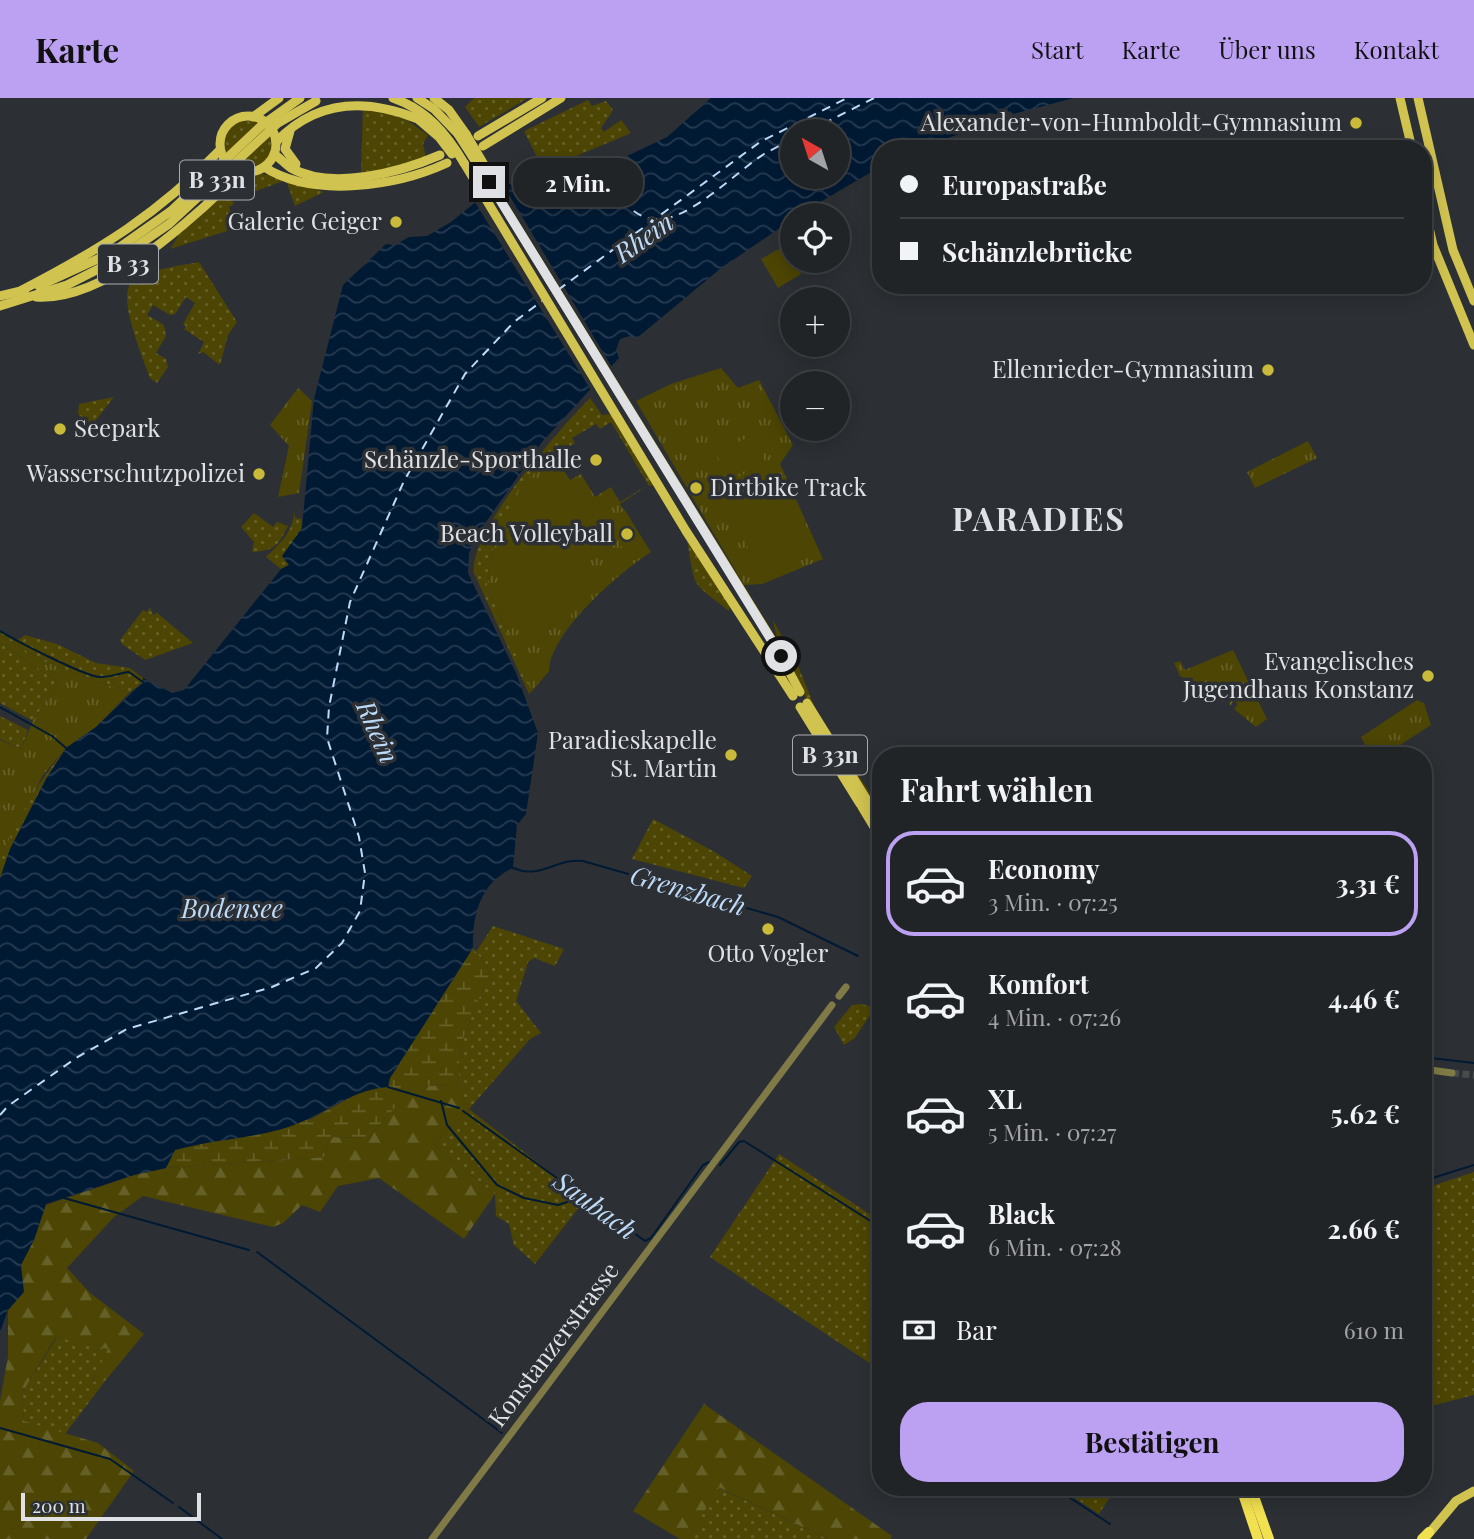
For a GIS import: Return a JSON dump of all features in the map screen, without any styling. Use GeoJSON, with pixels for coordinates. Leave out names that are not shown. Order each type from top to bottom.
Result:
{"type":"FeatureCollection","features":[{"type":"Feature","properties":{"kind":"highway"},"geometry":{"type":"LineString","coordinates":[[1245,1496],[1267,1539]]}},
{"type":"Feature","properties":{"kind":"highway"},"geometry":{"type":"LineString","coordinates":[[1254,1496],[1267,1539]]}},
{"type":"Feature","properties":{"kind":"main road"},"geometry":{"type":"LineString","coordinates":[[279,98],[253,117],[267,124],[276,142],[274,154],[264,167],[297,180],[338,186],[399,181],[447,163]]}},
{"type":"Feature","properties":{"kind":"main road","name":"B 33n"},"geometry":{"type":"LineString","coordinates":[[36,297],[88,276],[116,255],[171,211],[261,126],[300,98]]}},
{"type":"Feature","properties":{"kind":"main road","name":"B 33n"},"geometry":{"type":"LineString","coordinates":[[22,290],[69,275],[116,255],[169,224],[278,123],[323,98]]}},
{"type":"Feature","properties":{"kind":"main road","name":"B 33n"},"geometry":{"type":"LineString","coordinates":[[393,98],[415,108],[437,125],[464,163],[686,531],[797,694],[698,523],[497,195],[453,127],[435,109],[417,98]]}},
{"type":"Feature","properties":{"kind":"main road","name":"B 33n"},"geometry":{"type":"LineString","coordinates":[[434,98],[449,110],[461,127],[494,180],[497,195]]}},
{"type":"Feature","properties":{"kind":"main road"},"geometry":{"type":"LineString","coordinates":[[542,98],[478,136],[477,143],[484,145],[561,98]]}},
{"type":"Feature","properties":{"kind":"main road"},"geometry":{"type":"LineString","coordinates":[[1401,98],[1410,140]]}},
{"type":"Feature","properties":{"kind":"main road"},"geometry":{"type":"LineString","coordinates":[[1418,98],[1427,140]]}},
{"type":"Feature","properties":{"kind":"main road","name":"B 33n"},"geometry":{"type":"LineString","coordinates":[[276,142],[292,126],[310,114],[334,105],[370,103],[408,114],[430,128],[454,156],[464,163]]}},
{"type":"Feature","properties":{"kind":"main road","name":"B 33"},"geometry":{"type":"LineString","coordinates":[[0,296],[22,290],[136,225],[188,183],[220,150],[221,135],[230,122],[253,117]]}},
{"type":"Feature","properties":{"kind":"main road"},"geometry":{"type":"LineString","coordinates":[[292,126],[285,149],[301,172]]}},
{"type":"Feature","properties":{"kind":"main road"},"geometry":{"type":"LineString","coordinates":[[220,150],[226,162],[242,172]]}},
{"type":"Feature","properties":{"kind":"main road"},"geometry":{"type":"LineString","coordinates":[[274,154],[301,172],[339,177],[372,176],[403,170],[436,156],[432,170]]}},
{"type":"Feature","properties":{"kind":"main road"},"geometry":{"type":"LineString","coordinates":[[1432,161],[1452,250],[1474,302]]}},
{"type":"Feature","properties":{"kind":"main road","name":"B 33"},"geometry":{"type":"LineString","coordinates":[[0,306],[75,291],[115,272],[179,229],[242,172],[264,167]]}},
{"type":"Feature","properties":{"kind":"main road"},"geometry":{"type":"LineString","coordinates":[[1432,241],[1474,345]]}},
{"type":"Feature","properties":{"kind":"main road","name":"B 33n"},"geometry":{"type":"LineString","coordinates":[[803,705],[872,820]]}},
{"type":"Feature","properties":{"kind":"main road","name":"B 33n"},"geometry":{"type":"LineString","coordinates":[[864,803],[872,812]]}},
{"type":"Feature","properties":{"kind":"main road"},"geometry":{"type":"LineString","coordinates":[[1426,1537],[1456,1501],[1474,1490]]}},
{"type":"Feature","properties":{"kind":"street"},"geometry":{"type":"LineString","coordinates":[[839,996],[846,987]]}},
{"type":"Feature","properties":{"kind":"street","name":"Konstanzerstrasse"},"geometry":{"type":"LineString","coordinates":[[432,1539],[712,1169],[832,1005]]}},
{"type":"Feature","properties":{"kind":"street"},"geometry":{"type":"LineString","coordinates":[[1432,1070],[1452,1073]]}},
{"type":"Feature","properties":{"kind":"green space"},"geometry":{"type":"Polygon","coordinates":[[[474,98],[528,98],[479,127],[465,107],[474,98]]]}},
{"type":"Feature","properties":{"kind":"green space"},"geometry":{"type":"Polygon","coordinates":[[[588,100],[592,106],[606,101],[613,110],[601,128],[604,132],[621,120],[631,133],[574,157],[539,161],[524,131],[588,100]]]}},
{"type":"Feature","properties":{"kind":"green space"},"geometry":{"type":"Polygon","coordinates":[[[363,106],[404,118],[428,135],[423,144],[426,158],[406,166],[361,174],[363,106]]]}},
{"type":"Feature","properties":{"kind":"green space"},"geometry":{"type":"Polygon","coordinates":[[[248,120],[265,127],[272,144],[265,161],[248,168],[231,161],[224,144],[231,127],[248,120]]]}},
{"type":"Feature","properties":{"kind":"green space"},"geometry":{"type":"Polygon","coordinates":[[[260,174],[274,175],[324,192],[295,206],[286,180],[232,200],[234,204],[229,207],[236,228],[230,230],[226,226],[227,231],[170,249],[182,230],[235,182],[260,174]]]}},
{"type":"Feature","properties":{"kind":"green space"},"geometry":{"type":"Polygon","coordinates":[[[780,248],[780,273],[801,274],[778,288],[761,259],[780,248]]]}},
{"type":"Feature","properties":{"kind":"green space"},"geometry":{"type":"Polygon","coordinates":[[[199,262],[237,322],[228,335],[220,365],[203,352],[198,354],[204,342],[184,329],[186,326],[183,324],[195,303],[186,297],[175,314],[170,315],[153,305],[147,315],[164,325],[166,336],[156,353],[166,359],[168,367],[157,383],[150,378],[133,329],[127,302],[128,291],[131,283],[145,274],[199,262]]]}},
{"type":"Feature","properties":{"kind":"green space"},"geometry":{"type":"Polygon","coordinates":[[[721,368],[738,388],[759,380],[780,420],[780,441],[791,441],[793,445],[780,464],[823,559],[762,584],[744,585],[636,401],[671,384],[721,368]]]}},
{"type":"Feature","properties":{"kind":"green space"},"geometry":{"type":"Polygon","coordinates":[[[298,388],[312,401],[299,493],[278,497],[289,446],[270,425],[298,388]]]}},
{"type":"Feature","properties":{"kind":"green space"},"geometry":{"type":"Polygon","coordinates":[[[114,397],[92,425],[78,414],[79,404],[114,397]]]}},
{"type":"Feature","properties":{"kind":"green space"},"geometry":{"type":"Polygon","coordinates":[[[590,398],[602,415],[610,414],[654,485],[649,486],[611,422],[600,429],[596,424],[572,438],[575,443],[553,455],[496,532],[487,586],[508,635],[549,671],[529,694],[474,573],[476,554],[500,507],[519,481],[590,398]]]}},
{"type":"Feature","properties":{"kind":"green space"},"geometry":{"type":"Polygon","coordinates":[[[750,436],[764,460],[730,479],[716,454],[750,436]]]}},
{"type":"Feature","properties":{"kind":"green space"},"geometry":{"type":"Polygon","coordinates":[[[1308,441],[1317,458],[1255,488],[1247,472],[1308,441]]]}},
{"type":"Feature","properties":{"kind":"green space"},"geometry":{"type":"Polygon","coordinates":[[[553,455],[570,480],[581,474],[595,497],[611,487],[620,502],[648,485],[620,504],[651,552],[605,588],[574,621],[552,656],[549,671],[532,691],[487,586],[496,532],[520,487],[553,455]]]}},
{"type":"Feature","properties":{"kind":"green space"},"geometry":{"type":"Polygon","coordinates":[[[772,460],[816,545],[761,573],[717,488],[772,460]]]}},
{"type":"Feature","properties":{"kind":"green space"},"geometry":{"type":"Polygon","coordinates":[[[556,480],[573,483],[592,499],[605,505],[567,627],[558,624],[530,629],[515,622],[505,613],[500,602],[501,577],[524,501],[537,486],[556,480]]]}},
{"type":"Feature","properties":{"kind":"green space"},"geometry":{"type":"Polygon","coordinates":[[[295,510],[295,518],[302,519],[301,531],[291,544],[289,565],[281,569],[266,557],[288,531],[295,510]]]}},
{"type":"Feature","properties":{"kind":"green space","name":"Beach Volleyball"},"geometry":{"type":"Polygon","coordinates":[[[625,510],[647,547],[629,558],[607,522],[625,510]]]}},
{"type":"Feature","properties":{"kind":"green space"},"geometry":{"type":"Polygon","coordinates":[[[254,513],[273,527],[277,522],[288,526],[275,546],[252,552],[254,542],[241,527],[254,513]]]}},
{"type":"Feature","properties":{"kind":"green space"},"geometry":{"type":"Polygon","coordinates":[[[687,541],[730,605],[729,611],[696,583],[687,541]]]}},
{"type":"Feature","properties":{"kind":"green space"},"geometry":{"type":"Polygon","coordinates":[[[150,607],[152,613],[155,615],[156,612],[193,643],[145,660],[122,644],[120,640],[143,610],[147,612],[150,607]]]}},
{"type":"Feature","properties":{"kind":"green space"},"geometry":{"type":"Polygon","coordinates":[[[773,620],[797,663],[816,710],[872,796],[872,802],[802,690],[778,640],[773,620]]]}},
{"type":"Feature","properties":{"kind":"green space"},"geometry":{"type":"Polygon","coordinates":[[[0,631],[16,641],[25,635],[57,644],[96,663],[130,668],[143,678],[143,682],[129,693],[43,661],[0,635],[0,631]]]}},
{"type":"Feature","properties":{"kind":"green space"},"geometry":{"type":"Polygon","coordinates":[[[0,635],[43,661],[129,693],[96,727],[66,748],[43,775],[0,856],[0,740],[21,749],[33,721],[58,682],[0,643],[0,635]]]}},
{"type":"Feature","properties":{"kind":"green space"},"geometry":{"type":"Polygon","coordinates":[[[0,643],[58,682],[33,721],[0,703],[0,643]]]}},
{"type":"Feature","properties":{"kind":"green space"},"geometry":{"type":"Polygon","coordinates":[[[1233,650],[1267,719],[1256,727],[1234,709],[1238,704],[1234,701],[1230,706],[1228,697],[1223,702],[1220,700],[1224,694],[1221,691],[1216,697],[1180,676],[1174,663],[1180,661],[1185,670],[1233,650]]]}},
{"type":"Feature","properties":{"kind":"green space"},"geometry":{"type":"Polygon","coordinates":[[[1417,700],[1424,703],[1431,725],[1397,747],[1366,747],[1361,737],[1417,700]]]}},
{"type":"Feature","properties":{"kind":"green space"},"geometry":{"type":"Polygon","coordinates":[[[0,716],[28,730],[21,749],[0,739],[0,716]]]}},
{"type":"Feature","properties":{"kind":"green space"},"geometry":{"type":"Polygon","coordinates":[[[66,748],[46,779],[10,849],[0,878],[0,856],[12,829],[66,748]]]}},
{"type":"Feature","properties":{"kind":"green space"},"geometry":{"type":"Polygon","coordinates":[[[653,819],[713,851],[752,876],[744,888],[632,859],[653,819]]]}},
{"type":"Feature","properties":{"kind":"green space"},"geometry":{"type":"Polygon","coordinates":[[[493,926],[564,949],[555,966],[534,958],[528,962],[516,1001],[541,1033],[530,1039],[469,1109],[458,1085],[461,1044],[490,970],[476,952],[493,926]]]}},
{"type":"Feature","properties":{"kind":"green space"},"geometry":{"type":"Polygon","coordinates":[[[473,948],[490,970],[461,1044],[458,1085],[414,1086],[368,1138],[329,1137],[324,1157],[166,1168],[175,1150],[311,1119],[366,1089],[388,1087],[390,1078],[473,948]]]}},
{"type":"Feature","properties":{"kind":"green space"},"geometry":{"type":"Polygon","coordinates":[[[852,1005],[872,1006],[872,1015],[855,1038],[844,1045],[834,1027],[852,1005]]]}},
{"type":"Feature","properties":{"kind":"green space"},"geometry":{"type":"Polygon","coordinates":[[[458,1085],[469,1109],[433,1145],[495,1194],[464,1239],[379,1178],[338,1186],[320,1212],[302,1205],[283,1223],[273,1227],[143,1196],[114,1217],[67,1268],[90,1293],[144,1334],[105,1381],[92,1382],[108,1349],[56,1337],[22,1393],[24,1421],[98,1443],[134,1471],[86,1539],[0,1539],[0,1401],[8,1356],[8,1310],[23,1292],[21,1265],[34,1240],[46,1205],[134,1175],[166,1168],[324,1157],[329,1137],[368,1138],[414,1086],[458,1085]]]}},
{"type":"Feature","properties":{"kind":"green space"},"geometry":{"type":"Polygon","coordinates":[[[469,1109],[566,1185],[562,1191],[580,1206],[535,1264],[514,1245],[509,1224],[496,1216],[495,1194],[433,1145],[469,1109]]]}},
{"type":"Feature","properties":{"kind":"green space"},"geometry":{"type":"Polygon","coordinates":[[[779,1154],[872,1216],[872,1365],[710,1257],[779,1154]]]}},
{"type":"Feature","properties":{"kind":"green space"},"geometry":{"type":"Polygon","coordinates":[[[1474,1172],[1474,1395],[1432,1406],[1432,1186],[1474,1172]]]}},
{"type":"Feature","properties":{"kind":"green space"},"geometry":{"type":"Polygon","coordinates":[[[57,1337],[109,1349],[92,1381],[105,1381],[65,1434],[24,1422],[22,1393],[57,1337]]]}},
{"type":"Feature","properties":{"kind":"green space"},"geometry":{"type":"Polygon","coordinates":[[[704,1404],[892,1536],[890,1539],[828,1539],[718,1487],[689,1539],[680,1539],[633,1511],[704,1404]]]}},
{"type":"Feature","properties":{"kind":"green space"},"geometry":{"type":"Polygon","coordinates":[[[717,1487],[828,1539],[689,1539],[717,1487]]]}},
{"type":"Feature","properties":{"kind":"green space"},"geometry":{"type":"Polygon","coordinates":[[[1072,1496],[1111,1496],[1099,1514],[1072,1496]]]}},
{"type":"Feature","properties":{"kind":"water","name":"Bodensee"},"geometry":{"type":"Polygon","coordinates":[[[711,98],[1074,98],[1013,114],[1010,111],[1002,115],[989,113],[982,119],[984,125],[943,140],[872,140],[872,172],[850,185],[850,119],[780,119],[780,189],[842,189],[818,203],[780,203],[780,228],[720,269],[637,338],[630,336],[620,339],[616,350],[619,358],[542,442],[479,532],[469,553],[468,573],[516,673],[538,733],[526,814],[517,825],[513,868],[502,874],[486,890],[477,911],[473,948],[390,1078],[388,1087],[360,1093],[282,1129],[175,1150],[166,1168],[134,1175],[46,1204],[34,1240],[21,1265],[24,1292],[8,1310],[0,1332],[0,878],[10,849],[46,779],[66,748],[96,727],[143,682],[143,678],[172,693],[184,690],[281,569],[289,565],[282,556],[302,528],[314,399],[343,285],[386,244],[395,245],[409,237],[427,236],[451,222],[488,192],[509,184],[564,186],[667,137],[711,98]]]}},
{"type":"Feature","properties":{"kind":"pier"},"geometry":{"type":"Polygon","coordinates":[[[502,183],[613,369],[592,392],[473,199],[502,183]]]}},
{"type":"Feature","properties":{"kind":"waterway"},"geometry":{"type":"LineString","coordinates":[[0,631],[81,672],[101,677],[129,672],[143,682]]}},
{"type":"Feature","properties":{"kind":"waterway"},"geometry":{"type":"LineString","coordinates":[[0,707],[52,736],[66,748]]}},
{"type":"Feature","properties":{"kind":"waterway","name":"Grenzbach"},"geometry":{"type":"LineString","coordinates":[[513,868],[532,872],[573,861],[583,861],[778,917],[858,956]]}},
{"type":"Feature","properties":{"kind":"waterway","name":"Grenzbach"},"geometry":{"type":"LineString","coordinates":[[1432,1058],[1474,1063]]}},
{"type":"Feature","properties":{"kind":"waterway","name":"Saubach"},"geometry":{"type":"LineString","coordinates":[[388,1087],[459,1108]]}},
{"type":"Feature","properties":{"kind":"waterway"},"geometry":{"type":"LineString","coordinates":[[441,1101],[447,1125],[497,1185],[524,1198],[558,1205],[579,1198]]}},
{"type":"Feature","properties":{"kind":"waterway","name":"Saubach"},"geometry":{"type":"LineString","coordinates":[[463,1111],[645,1241],[651,1238],[703,1165],[709,1162]]}},
{"type":"Feature","properties":{"kind":"waterway","name":"Saubach"},"geometry":{"type":"LineString","coordinates":[[720,1165],[739,1142],[744,1141],[872,1222]]}},
{"type":"Feature","properties":{"kind":"waterway","name":"Saubach"},"geometry":{"type":"LineString","coordinates":[[1432,1178],[1474,1165]]}},
{"type":"Feature","properties":{"kind":"waterway"},"geometry":{"type":"LineString","coordinates":[[64,1198],[249,1250]]}},
{"type":"Feature","properties":{"kind":"waterway"},"geometry":{"type":"LineString","coordinates":[[257,1252],[502,1433]]}},
{"type":"Feature","properties":{"kind":"waterway"},"geometry":{"type":"LineString","coordinates":[[0,1428],[110,1459],[173,1503]]}},
{"type":"Feature","properties":{"kind":"waterway"},"geometry":{"type":"LineString","coordinates":[[1067,1496],[1110,1524]]}},
{"type":"Feature","properties":{"kind":"waterway"},"geometry":{"type":"LineString","coordinates":[[179,1507],[222,1539]]}},
{"type":"Feature","properties":{"kind":"ferry route"},"geometry":{"type":"LineString","coordinates":[[558,290],[760,142],[847,98]]}},
{"type":"Feature","properties":{"kind":"ferry route"},"geometry":{"type":"LineString","coordinates":[[833,119],[874,98]]}},
{"type":"Feature","properties":{"kind":"ferry route"},"geometry":{"type":"LineString","coordinates":[[622,200],[636,213],[645,217],[667,218],[696,205],[764,154],[780,146]]}},
{"type":"Feature","properties":{"kind":"ferry route"},"geometry":{"type":"LineString","coordinates":[[0,1115],[8,1106],[76,1058],[127,1029],[272,987],[316,968],[342,943],[360,911],[365,873],[359,837],[327,738],[329,707],[350,602],[404,481],[465,374],[514,322],[542,301]]}},
{"type":"Feature","properties":{"kind":"tunnel"},"geometry":{"type":"LineString","coordinates":[[1452,1073],[1474,1075]]}},
{"type":"Feature","properties":{"kind":"place","name":"Alexander-von-Humboldt-Gymnasium"},"geometry":{"type":"Point","coordinates":[1356,123]}},
{"type":"Feature","properties":{"kind":"place","name":"Galerie Geiger"},"geometry":{"type":"Point","coordinates":[396,222]}},
{"type":"Feature","properties":{"kind":"place","name":"Ellenrieder-Gymnasium"},"geometry":{"type":"Point","coordinates":[1268,370]}},
{"type":"Feature","properties":{"kind":"place","name":"Seepark"},"geometry":{"type":"Point","coordinates":[60,429]}},
{"type":"Feature","properties":{"kind":"place","name":"Schänzle-Sporthalle"},"geometry":{"type":"Point","coordinates":[596,460]}},
{"type":"Feature","properties":{"kind":"place","name":"Wasserschutzpolizei"},"geometry":{"type":"Point","coordinates":[259,474]}},
{"type":"Feature","properties":{"kind":"place","name":"Dirtbike Track"},"geometry":{"type":"Point","coordinates":[696,488]}},
{"type":"Feature","properties":{"kind":"place","name":"Beach Volleyball"},"geometry":{"type":"Point","coordinates":[627,534]}},
{"type":"Feature","properties":{"kind":"place","name":"Evangelisches Jugendhaus Konstanz"},"geometry":{"type":"Point","coordinates":[1428,676]}},
{"type":"Feature","properties":{"kind":"place","name":"Paradieskapelle St. Martin"},"geometry":{"type":"Point","coordinates":[731,755]}},
{"type":"Feature","properties":{"kind":"place","name":"Otto Vogler"},"geometry":{"type":"Point","coordinates":[768,929]}},
{"type":"Feature","properties":{"kind":"district","name":"PARADIES"},"geometry":{"type":"Point","coordinates":[1039,520]}},
{"type":"Feature","properties":{"kind":"route"},"geometry":{"type":"LineString","coordinates":[[489,182],[781,656]]}},
{"type":"Feature","properties":{"kind":"water label","name":"Rhein"},"geometry":{"type":"Point","coordinates":[644,238]}},
{"type":"Feature","properties":{"kind":"water label","name":"Rhein"},"geometry":{"type":"Point","coordinates":[377,732]}}]}
